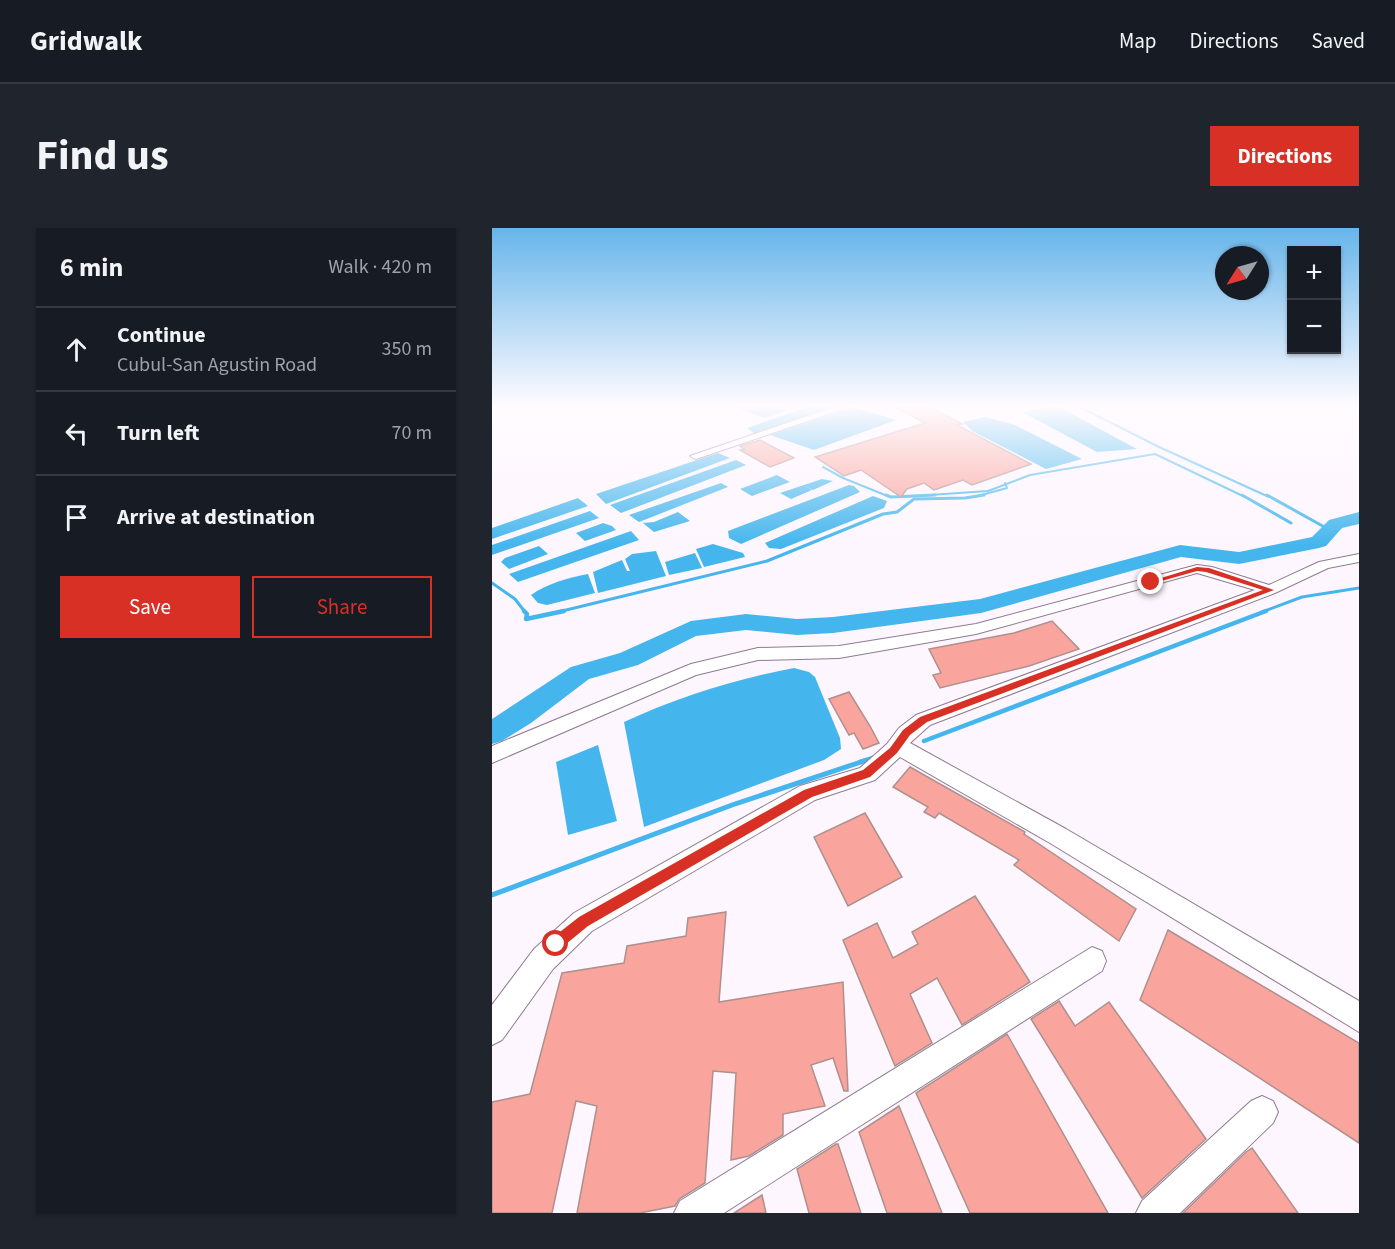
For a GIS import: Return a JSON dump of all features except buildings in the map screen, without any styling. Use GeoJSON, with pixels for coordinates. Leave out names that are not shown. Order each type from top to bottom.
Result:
{"type":"FeatureCollection","features":[{"type":"Feature","properties":{"kind":"street"},"geometry":{"type":"LineString","coordinates":[[695,456],[704,453]]}},
{"type":"Feature","properties":{"kind":"street"},"geometry":{"type":"LineString","coordinates":[[492,1030],[535,967],[556,944],[583,922],[808,793],[867,774],[897,746],[906,733],[923,720],[1270,590],[1324,566],[1359,558]]}},
{"type":"Feature","properties":{"kind":"street"},"geometry":{"type":"LineString","coordinates":[[492,755],[691,670],[719,662],[758,654],[839,652],[976,629],[1197,569],[1207,570],[1270,590]]}},
{"type":"Feature","properties":{"kind":"street"},"geometry":{"type":"LineString","coordinates":[[897,746],[1058,836],[1359,1017]]}},
{"type":"Feature","properties":{"kind":"street"},"geometry":{"type":"LineString","coordinates":[[692,1213],[1092,961]]}},
{"type":"Feature","properties":{"kind":"street"},"geometry":{"type":"LineString","coordinates":[[1154,1213],[1262,1112]]}},
{"type":"Feature","properties":{"kind":"water"},"geometry":{"type":"Polygon","coordinates":[[[718,453],[730,458],[606,504],[596,494],[718,453]]]}},
{"type":"Feature","properties":{"kind":"water"},"geometry":{"type":"Polygon","coordinates":[[[1015,453],[1070,453],[1082,459],[1046,469],[1015,453]]]}},
{"type":"Feature","properties":{"kind":"water"},"geometry":{"type":"Polygon","coordinates":[[[736,460],[746,465],[621,513],[610,505],[736,460]]]}},
{"type":"Feature","properties":{"kind":"water"},"geometry":{"type":"Polygon","coordinates":[[[777,475],[790,482],[752,496],[740,489],[777,475]]]}},
{"type":"Feature","properties":{"kind":"water"},"geometry":{"type":"Polygon","coordinates":[[[822,479],[833,481],[813,490],[805,486],[812,490],[791,499],[780,493],[822,479]]]}},
{"type":"Feature","properties":{"kind":"water"},"geometry":{"type":"Polygon","coordinates":[[[721,483],[728,487],[639,522],[629,515],[721,483]]]}},
{"type":"Feature","properties":{"kind":"water"},"geometry":{"type":"Polygon","coordinates":[[[849,485],[854,486],[860,492],[741,544],[729,538],[728,531],[849,485]]]}},
{"type":"Feature","properties":{"kind":"water"},"geometry":{"type":"Polygon","coordinates":[[[873,496],[887,501],[884,508],[781,549],[769,548],[765,543],[873,496]]]}},
{"type":"Feature","properties":{"kind":"water"},"geometry":{"type":"Polygon","coordinates":[[[578,498],[588,506],[492,539],[492,528],[578,498]]]}},
{"type":"Feature","properties":{"kind":"water"},"geometry":{"type":"Polygon","coordinates":[[[590,511],[599,518],[492,555],[492,545],[590,511]]]}},
{"type":"Feature","properties":{"kind":"water"},"geometry":{"type":"Polygon","coordinates":[[[678,512],[690,521],[654,532],[643,523],[654,522],[678,512]]]}},
{"type":"Feature","properties":{"kind":"water"},"geometry":{"type":"Polygon","coordinates":[[[603,523],[616,530],[585,541],[576,533],[603,523]]]}},
{"type":"Feature","properties":{"kind":"water"},"geometry":{"type":"Polygon","coordinates":[[[631,531],[639,540],[518,582],[509,574],[631,531]]]}},
{"type":"Feature","properties":{"kind":"water"},"geometry":{"type":"Polygon","coordinates":[[[713,544],[743,553],[745,557],[704,567],[696,549],[713,544]]]}},
{"type":"Feature","properties":{"kind":"water"},"geometry":{"type":"Polygon","coordinates":[[[539,546],[548,554],[509,569],[501,562],[505,558],[539,546]]]}},
{"type":"Feature","properties":{"kind":"water"},"geometry":{"type":"Polygon","coordinates":[[[656,551],[666,576],[598,593],[593,572],[622,560],[627,571],[630,571],[625,559],[632,554],[656,551]]]}},
{"type":"Feature","properties":{"kind":"water"},"geometry":{"type":"Polygon","coordinates":[[[695,553],[702,568],[669,575],[665,562],[695,553]]]}},
{"type":"Feature","properties":{"kind":"water"},"geometry":{"type":"Polygon","coordinates":[[[588,574],[595,593],[547,605],[538,603],[531,595],[544,587],[588,574]]]}},
{"type":"Feature","properties":{"kind":"water"},"geometry":{"type":"Polygon","coordinates":[[[794,668],[809,672],[815,677],[840,738],[841,749],[824,760],[644,827],[624,722],[708,690],[794,668]]]}},
{"type":"Feature","properties":{"kind":"water"},"geometry":{"type":"Polygon","coordinates":[[[598,745],[617,821],[568,835],[556,762],[598,745]]]}},
{"type":"Feature","properties":{"kind":"waterway"},"geometry":{"type":"LineString","coordinates":[[1172,453],[1269,497]]}},
{"type":"Feature","properties":{"kind":"waterway"},"geometry":{"type":"LineString","coordinates":[[1006,484],[1030,475],[1155,454],[1245,497]]}},
{"type":"Feature","properties":{"kind":"waterway"},"geometry":{"type":"LineString","coordinates":[[823,467],[843,478],[890,497]]}},
{"type":"Feature","properties":{"kind":"waterway"},"geometry":{"type":"LineString","coordinates":[[918,496],[988,491],[1006,484]]}},
{"type":"Feature","properties":{"kind":"waterway"},"geometry":{"type":"LineString","coordinates":[[978,496],[1007,488],[1006,484]]}},
{"type":"Feature","properties":{"kind":"waterway"},"geometry":{"type":"LineString","coordinates":[[886,495],[891,497],[918,496]]}},
{"type":"Feature","properties":{"kind":"waterway"},"geometry":{"type":"LineString","coordinates":[[918,496],[935,495]]}},
{"type":"Feature","properties":{"kind":"waterway"},"geometry":{"type":"LineString","coordinates":[[978,496],[984,495]]}},
{"type":"Feature","properties":{"kind":"waterway"},"geometry":{"type":"LineString","coordinates":[[1242,495],[1291,523]]}},
{"type":"Feature","properties":{"kind":"waterway"},"geometry":{"type":"LineString","coordinates":[[1267,495],[1328,529]]}},
{"type":"Feature","properties":{"kind":"waterway"},"geometry":{"type":"LineString","coordinates":[[900,497],[918,496]]}},
{"type":"Feature","properties":{"kind":"waterway"},"geometry":{"type":"LineString","coordinates":[[558,612],[767,561],[883,514],[897,512],[914,499],[978,496]]}},
{"type":"Feature","properties":{"kind":"waterway"},"geometry":{"type":"LineString","coordinates":[[492,733],[521,716],[580,673],[629,659],[691,629],[746,622],[797,627],[833,625],[981,606],[1180,551],[1239,558],[1319,542],[1336,524],[1359,518]]}},
{"type":"Feature","properties":{"kind":"waterway"},"geometry":{"type":"LineString","coordinates":[[492,583],[515,599],[525,612]]}},
{"type":"Feature","properties":{"kind":"waterway"},"geometry":{"type":"LineString","coordinates":[[1262,612],[1302,597],[1359,588]]}},
{"type":"Feature","properties":{"kind":"waterway"},"geometry":{"type":"LineString","coordinates":[[525,612],[526,619],[564,611]]}},
{"type":"Feature","properties":{"kind":"waterway"},"geometry":{"type":"LineString","coordinates":[[924,741],[1266,611]]}},
{"type":"Feature","properties":{"kind":"waterway"},"geometry":{"type":"LineString","coordinates":[[860,762],[876,757]]}},
{"type":"Feature","properties":{"kind":"waterway"},"geometry":{"type":"LineString","coordinates":[[492,895],[732,805],[864,761]]}},
{"type":"Feature","properties":{"kind":"route"},"geometry":{"type":"LineString","coordinates":[[556,944],[583,922],[808,793],[867,774],[894,750],[906,733],[923,720],[1270,590],[1235,581],[1207,570],[1197,569],[1151,582]]}}]}
